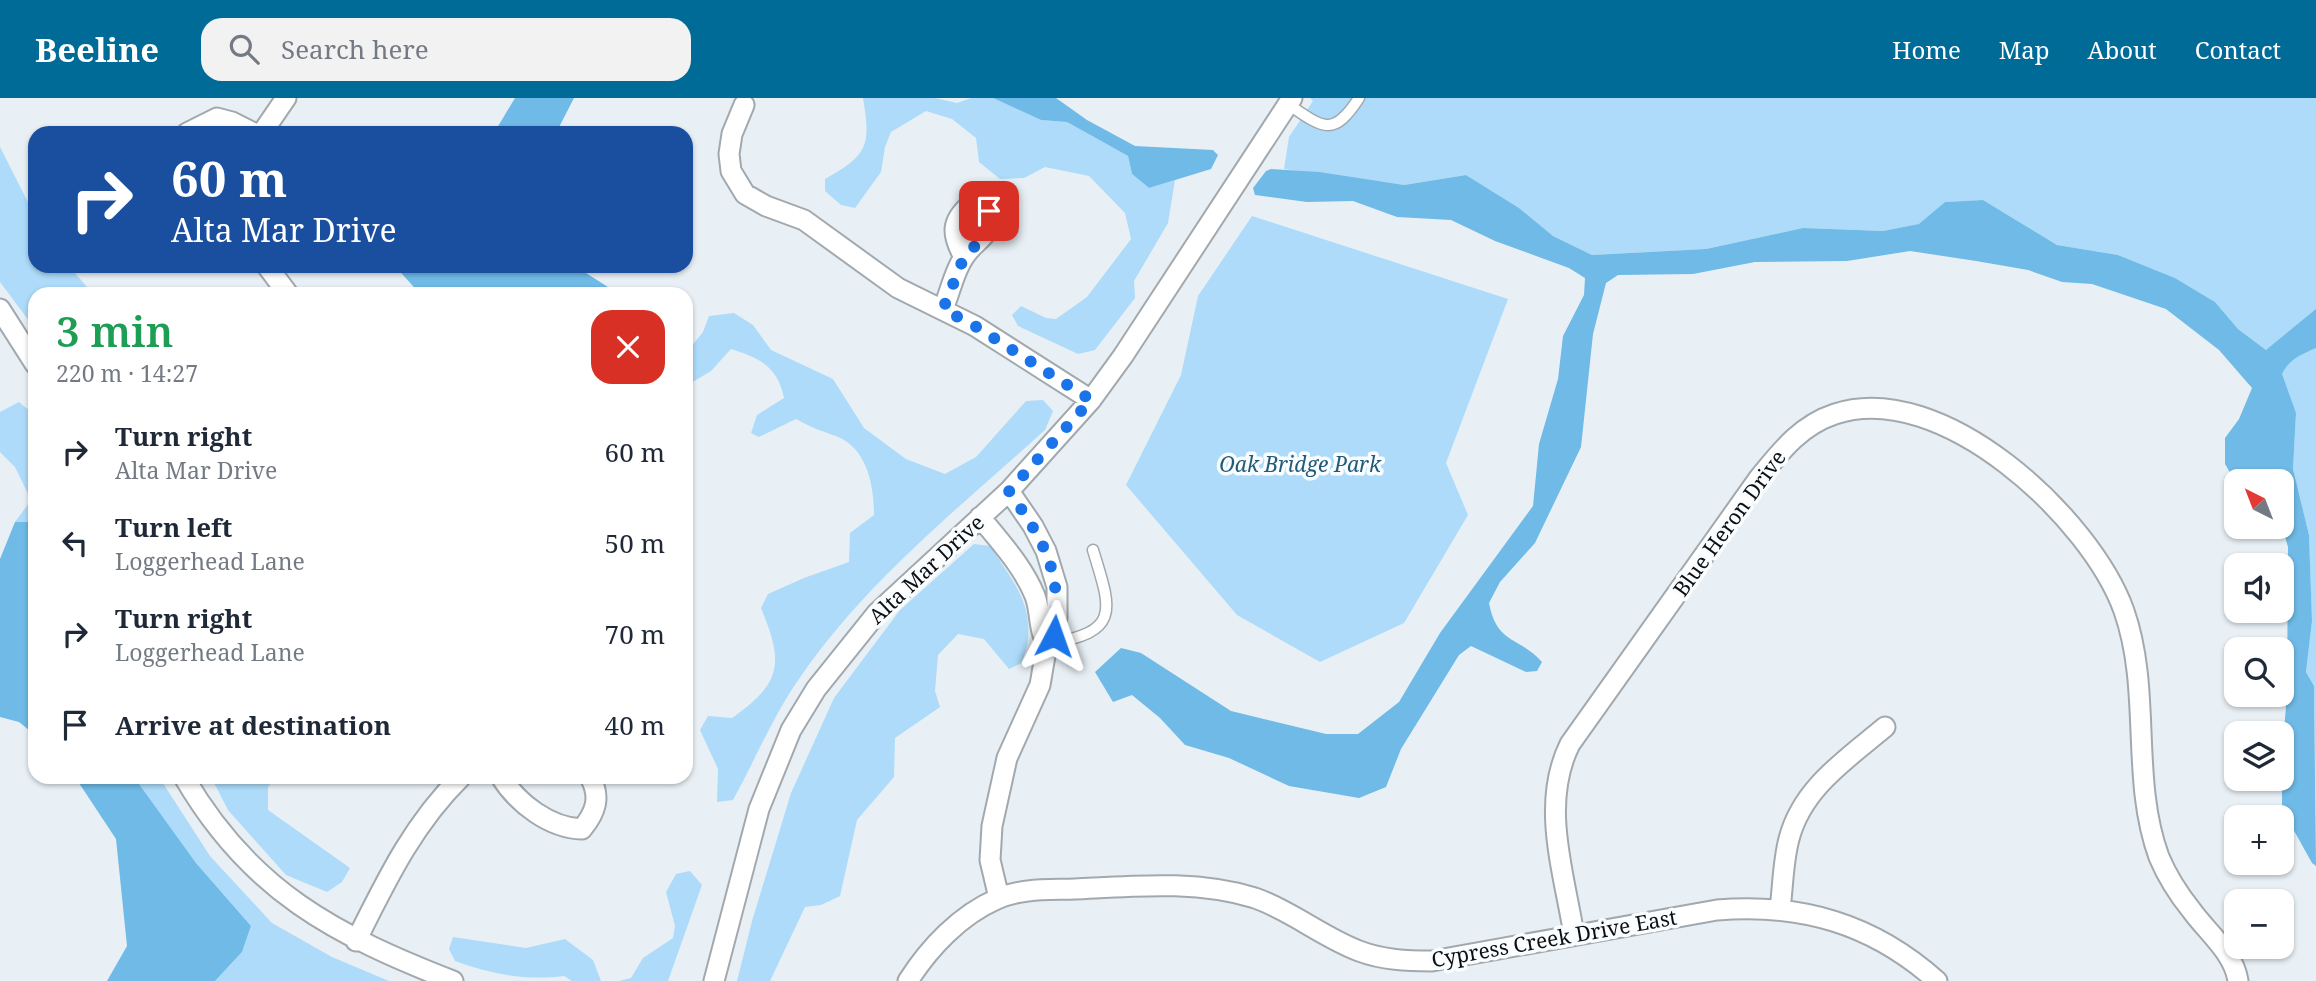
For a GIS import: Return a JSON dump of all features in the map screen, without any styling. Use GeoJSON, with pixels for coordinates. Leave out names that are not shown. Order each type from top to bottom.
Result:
{"type":"FeatureCollection","features":[{"type":"Feature","properties":{"kind":"street"},"geometry":{"type":"LineString","coordinates":[[267,126],[286,98]]}},
{"type":"Feature","properties":{"kind":"street","name":"Alta Mar Drive"},"geometry":{"type":"LineString","coordinates":[[714,981],[759,809],[791,730],[816,689],[877,614],[1009,491],[1091,400],[1123,356],[1255,153],[1286,100]]}},
{"type":"Feature","properties":{"kind":"street"},"geometry":{"type":"LineString","coordinates":[[743,102],[732,134],[729,154],[732,171],[745,194],[766,206],[804,220],[898,288],[975,326],[1091,400]]}},
{"type":"Feature","properties":{"kind":"street"},"geometry":{"type":"LineString","coordinates":[[201,126],[216,118],[240,126]]}},
{"type":"Feature","properties":{"kind":"street"},"geometry":{"type":"LineString","coordinates":[[943,309],[964,257]]}},
{"type":"Feature","properties":{"kind":"street"},"geometry":{"type":"LineString","coordinates":[[0,309],[28,353]]}},
{"type":"Feature","properties":{"kind":"street","name":"Blue Heron Drive"},"geometry":{"type":"LineString","coordinates":[[1574,935],[1553,809],[1555,784],[1570,744],[1752,488],[1788,443],[1810,426],[1835,414],[1852,409],[1886,410],[1928,420],[1987,451],[2049,499],[2095,554],[2115,592],[2133,641],[2139,673],[2146,799],[2151,830],[2160,859],[2177,891],[2233,964],[2238,981]]}},
{"type":"Feature","properties":{"kind":"street"},"geometry":{"type":"LineString","coordinates":[[999,898],[990,860],[992,826],[1007,758],[1040,685],[1047,644],[1054,636],[1057,587],[1046,551],[1009,491]]}},
{"type":"Feature","properties":{"kind":"street"},"geometry":{"type":"LineString","coordinates":[[980,517],[1025,575],[1035,596],[1041,615],[1041,634],[1047,644]]}},
{"type":"Feature","properties":{"kind":"street"},"geometry":{"type":"LineString","coordinates":[[1780,909],[1788,841],[1804,802],[1821,782],[1885,727]]}},
{"type":"Feature","properties":{"kind":"street"},"geometry":{"type":"LineString","coordinates":[[189,784],[231,844],[256,870],[312,916],[356,941],[453,981]]}},
{"type":"Feature","properties":{"kind":"street"},"geometry":{"type":"LineString","coordinates":[[356,941],[400,854],[422,820],[455,784]]}},
{"type":"Feature","properties":{"kind":"street"},"geometry":{"type":"LineString","coordinates":[[508,784],[541,817],[564,829],[582,829],[596,807],[597,789],[594,784]]}},
{"type":"Feature","properties":{"kind":"street","name":"Cypress Creek Drive East"},"geometry":{"type":"LineString","coordinates":[[908,981],[932,949],[958,924],[978,908],[999,898],[1020,892],[1145,885],[1226,891],[1256,899],[1359,951],[1382,958],[1407,961],[1432,961],[1717,910],[1750,907],[1780,909],[1827,919],[1859,930],[1889,945],[1918,964],[1937,981]]}},
{"type":"Feature","properties":{"kind":"lane"},"geometry":{"type":"LineString","coordinates":[[1286,100],[1320,126],[1336,125],[1347,117],[1359,98]]}},
{"type":"Feature","properties":{"kind":"lane"},"geometry":{"type":"LineString","coordinates":[[1047,644],[1082,638],[1100,624],[1106,615],[1107,597],[1093,550]]}},
{"type":"Feature","properties":{"kind":"green space"},"geometry":{"type":"Polygon","coordinates":[[[863,98],[935,98],[957,103],[971,98],[993,98],[1041,120],[1067,122],[1128,156],[1132,174],[1149,188],[1175,180],[1168,223],[1134,281],[1135,298],[1095,350],[1078,354],[1018,326],[1012,315],[1021,306],[1046,318],[1056,319],[1087,297],[1131,239],[1125,213],[1089,176],[1045,167],[1024,178],[1000,179],[979,162],[976,138],[952,119],[926,111],[891,132],[885,147],[881,172],[855,208],[841,205],[825,191],[825,179],[850,163],[863,148],[866,128],[863,98]]]}},
{"type":"Feature","properties":{"kind":"green space"},"geometry":{"type":"Polygon","coordinates":[[[1310,98],[2316,98],[2316,806],[2314,686],[2306,672],[2312,621],[2309,535],[2293,469],[2296,413],[2266,350],[2238,329],[2215,302],[2175,278],[2118,255],[2057,245],[1983,200],[1945,202],[1920,224],[1883,231],[1803,228],[1706,249],[1592,255],[1553,236],[1519,208],[1466,175],[1404,185],[1284,169],[1289,137],[1313,101],[1310,98]]]}},
{"type":"Feature","properties":{"kind":"green space"},"geometry":{"type":"Polygon","coordinates":[[[0,147],[28,202],[28,273],[75,273],[87,287],[28,287],[28,320],[0,282],[0,147]]]}},
{"type":"Feature","properties":{"kind":"green space","name":"Oak Bridge Park"},"geometry":{"type":"Polygon","coordinates":[[[1252,216],[1508,299],[1446,463],[1468,515],[1404,623],[1320,662],[1237,615],[1126,485],[1181,375],[1198,296],[1252,216]]]}},
{"type":"Feature","properties":{"kind":"green space"},"geometry":{"type":"Polygon","coordinates":[[[734,313],[753,325],[771,350],[833,379],[864,428],[906,459],[945,474],[976,457],[1026,401],[1043,400],[1053,411],[1045,430],[914,547],[853,610],[790,693],[733,800],[717,802],[718,769],[700,730],[708,716],[732,718],[761,694],[769,682],[775,658],[773,643],[761,608],[768,594],[849,562],[850,533],[874,515],[867,469],[862,458],[847,442],[796,419],[759,437],[751,433],[757,415],[784,398],[777,379],[766,365],[731,349],[711,371],[693,382],[693,344],[703,332],[709,316],[734,313]]]}},
{"type":"Feature","properties":{"kind":"green space"},"geometry":{"type":"Polygon","coordinates":[[[19,402],[28,410],[28,494],[15,467],[0,452],[0,412],[19,402]]]}},
{"type":"Feature","properties":{"kind":"green space"},"geometry":{"type":"Polygon","coordinates":[[[28,504],[28,522],[15,522],[28,504]]]}},
{"type":"Feature","properties":{"kind":"green space"},"geometry":{"type":"Polygon","coordinates":[[[974,544],[990,546],[1023,601],[1028,629],[1022,663],[1009,669],[984,639],[958,634],[938,655],[935,691],[940,707],[895,738],[894,777],[857,820],[840,896],[821,905],[805,907],[770,981],[737,981],[752,921],[791,793],[834,698],[900,610],[974,544]]]}},
{"type":"Feature","properties":{"kind":"green space"},"geometry":{"type":"Polygon","coordinates":[[[139,784],[164,784],[210,856],[272,923],[332,957],[389,981],[215,981],[242,952],[251,926],[196,863],[139,784]]]}},
{"type":"Feature","properties":{"kind":"green space"},"geometry":{"type":"Polygon","coordinates":[[[215,784],[270,784],[268,787],[268,810],[350,868],[342,882],[327,892],[286,875],[228,810],[215,784]]]}},
{"type":"Feature","properties":{"kind":"green space"},"geometry":{"type":"Polygon","coordinates":[[[690,871],[702,885],[668,981],[619,981],[631,978],[643,958],[673,938],[675,926],[666,892],[676,874],[690,871]]]}},
{"type":"Feature","properties":{"kind":"green space"},"geometry":{"type":"Polygon","coordinates":[[[453,937],[526,948],[565,939],[593,960],[601,981],[572,981],[564,976],[522,977],[468,966],[455,961],[449,949],[453,937]]]}},
{"type":"Feature","properties":{"kind":"shaded area"},"geometry":{"type":"Polygon","coordinates":[[[515,98],[574,98],[560,126],[498,126],[515,98]]]}},
{"type":"Feature","properties":{"kind":"shaded area"},"geometry":{"type":"Polygon","coordinates":[[[993,98],[1056,98],[1087,120],[1135,146],[1213,150],[1218,155],[1211,169],[1149,188],[1132,174],[1128,156],[1067,122],[1041,120],[993,98]]]}},
{"type":"Feature","properties":{"kind":"shaded area"},"geometry":{"type":"Polygon","coordinates":[[[1266,171],[1319,172],[1404,185],[1466,175],[1519,208],[1553,236],[1592,255],[1706,249],[1803,228],[1883,231],[1919,224],[1945,202],[1983,200],[2057,245],[2118,255],[2175,278],[2215,302],[2238,329],[2266,350],[2316,309],[2316,348],[2292,361],[2282,374],[2296,413],[2293,469],[2228,469],[2225,464],[2225,438],[2239,419],[2252,388],[2219,350],[2166,309],[2092,284],[2062,282],[2028,270],[1910,251],[1847,261],[1755,262],[1693,274],[1618,275],[1606,283],[1593,334],[1581,447],[1535,543],[1500,582],[1489,603],[1497,626],[1503,633],[1542,662],[1537,671],[1526,672],[1471,646],[1459,655],[1401,749],[1386,787],[1359,798],[1289,786],[1229,758],[1185,745],[1160,718],[1132,695],[1113,702],[1095,672],[1121,648],[1141,653],[1231,711],[1326,734],[1358,734],[1399,702],[1440,633],[1533,506],[1539,444],[1558,379],[1563,336],[1584,295],[1585,278],[1569,268],[1495,241],[1451,220],[1397,217],[1353,201],[1307,202],[1255,195],[1253,188],[1266,171]]]}},
{"type":"Feature","properties":{"kind":"shaded area"},"geometry":{"type":"Polygon","coordinates":[[[401,273],[586,273],[608,287],[414,287],[401,273]]]}},
{"type":"Feature","properties":{"kind":"shaded area"},"geometry":{"type":"Polygon","coordinates":[[[2294,473],[2309,535],[2312,621],[2306,672],[2314,686],[2316,866],[2294,831],[2294,805],[2282,805],[2282,791],[2294,791],[2294,721],[2285,721],[2286,707],[2294,707],[2294,637],[2287,637],[2287,623],[2294,623],[2294,553],[2288,553],[2286,539],[2294,539],[2294,473]]]}},
{"type":"Feature","properties":{"kind":"shaded area"},"geometry":{"type":"Polygon","coordinates":[[[15,522],[28,522],[28,729],[19,722],[0,717],[0,559],[15,522]]]}},
{"type":"Feature","properties":{"kind":"shaded area"},"geometry":{"type":"Polygon","coordinates":[[[80,784],[139,784],[196,863],[251,926],[242,952],[215,981],[107,981],[127,946],[116,839],[80,784]]]}},
{"type":"Feature","properties":{"kind":"route"},"geometry":{"type":"LineString","coordinates":[[989,211],[992,225],[987,234],[964,257],[943,309],[1031,360],[1091,400],[1009,491],[1033,526],[1052,568],[1057,587],[1054,636]]}}]}
